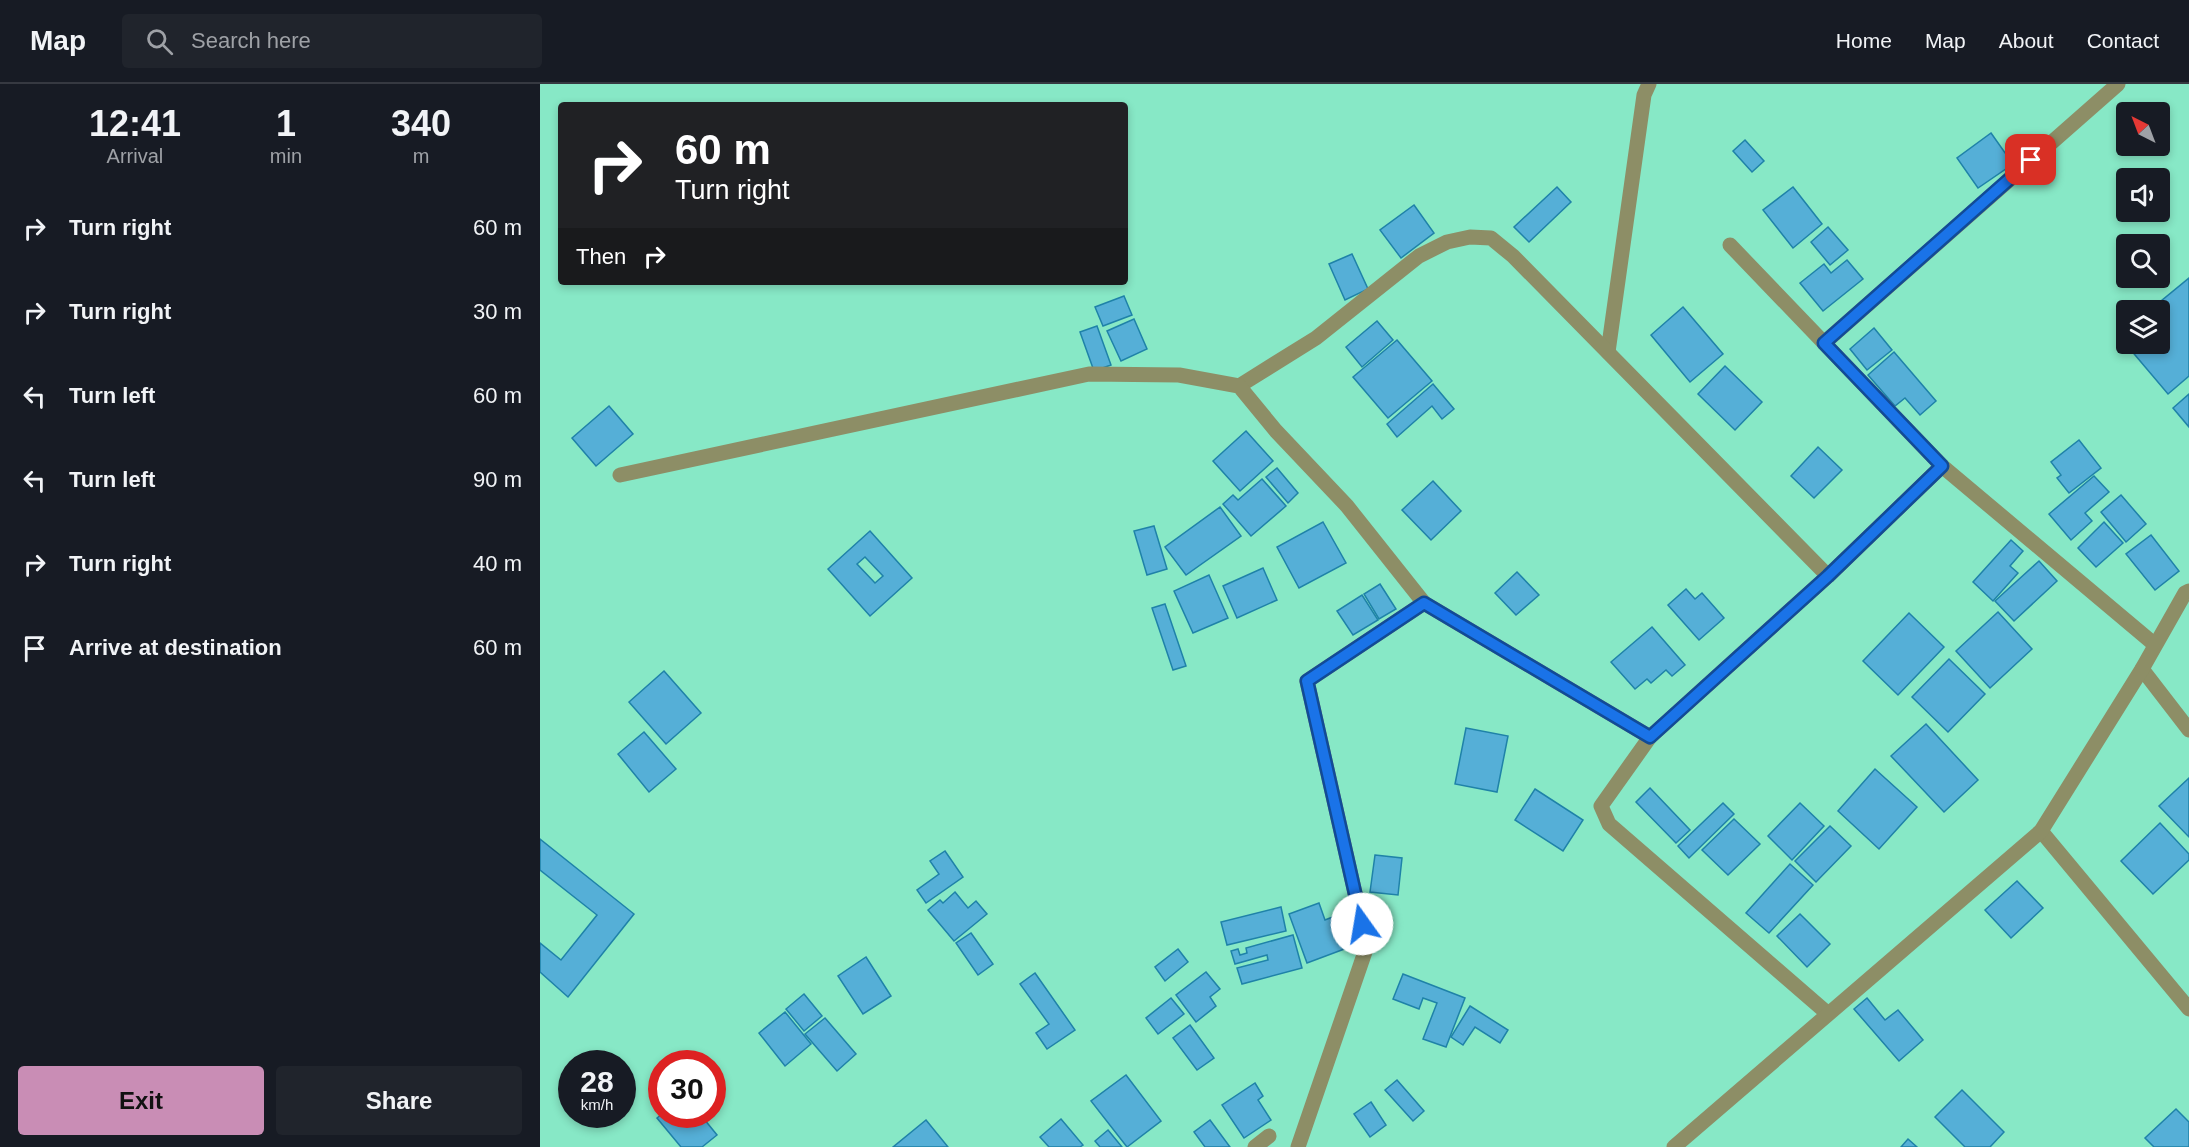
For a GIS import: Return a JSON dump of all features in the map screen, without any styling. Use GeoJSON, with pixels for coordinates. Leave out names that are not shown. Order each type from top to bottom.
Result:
{"type":"FeatureCollection","features":[{"type":"Feature","properties":{"kind":"street"},"geometry":{"type":"LineString","coordinates":[[1608,352],[1644,95],[1649,84]]}},
{"type":"Feature","properties":{"kind":"street"},"geometry":{"type":"LineString","coordinates":[[1824,343],[2118,84]]}},
{"type":"Feature","properties":{"kind":"street"},"geometry":{"type":"LineString","coordinates":[[1239,386],[1316,338],[1419,256],[1447,242],[1470,237],[1491,238],[1513,256],[1828,576]]}},
{"type":"Feature","properties":{"kind":"street"},"geometry":{"type":"LineString","coordinates":[[1730,245],[1942,466],[2154,644]]}},
{"type":"Feature","properties":{"kind":"street"},"geometry":{"type":"LineString","coordinates":[[620,475],[1089,374],[1179,375],[1239,386],[1276,431],[1347,506],[1424,603],[1650,737]]}},
{"type":"Feature","properties":{"kind":"street"},"geometry":{"type":"LineString","coordinates":[[1827,1013],[1609,824],[1601,806],[1650,737],[1828,576],[1942,466]]}},
{"type":"Feature","properties":{"kind":"street"},"geometry":{"type":"LineString","coordinates":[[1674,1147],[2041,831],[2142,669],[2154,644],[2185,593],[2189,591]]}},
{"type":"Feature","properties":{"kind":"street"},"geometry":{"type":"LineString","coordinates":[[1298,1147],[1367,946],[1307,681],[1424,603]]}},
{"type":"Feature","properties":{"kind":"street"},"geometry":{"type":"LineString","coordinates":[[2142,669],[2189,730]]}},
{"type":"Feature","properties":{"kind":"street"},"geometry":{"type":"LineString","coordinates":[[2041,831],[2189,1009]]}},
{"type":"Feature","properties":{"kind":"street"},"geometry":{"type":"LineString","coordinates":[[1255,1147],[1269,1136]]}},
{"type":"Feature","properties":{"kind":"building"},"geometry":{"type":"Polygon","coordinates":[[[1991,133],[2013,164],[1978,188],[1957,158],[1991,133]]]}},
{"type":"Feature","properties":{"kind":"building"},"geometry":{"type":"Polygon","coordinates":[[[1745,140],[1764,161],[1752,172],[1733,151],[1745,140]]]}},
{"type":"Feature","properties":{"kind":"building"},"geometry":{"type":"Polygon","coordinates":[[[1557,187],[1571,202],[1529,242],[1514,227],[1557,187]]]}},
{"type":"Feature","properties":{"kind":"building"},"geometry":{"type":"Polygon","coordinates":[[[1793,187],[1822,224],[1793,248],[1763,210],[1793,187]]]}},
{"type":"Feature","properties":{"kind":"building"},"geometry":{"type":"Polygon","coordinates":[[[1414,205],[1434,233],[1401,258],[1380,230],[1414,205]]]}},
{"type":"Feature","properties":{"kind":"building"},"geometry":{"type":"Polygon","coordinates":[[[1828,227],[1848,250],[1830,265],[1811,242],[1828,227]]]}},
{"type":"Feature","properties":{"kind":"building"},"geometry":{"type":"Polygon","coordinates":[[[1352,254],[1368,289],[1345,300],[1329,264],[1352,254]]]}},
{"type":"Feature","properties":{"kind":"building"},"geometry":{"type":"Polygon","coordinates":[[[1847,260],[1863,279],[1823,311],[1800,283],[1824,264],[1831,273],[1847,260]]]}},
{"type":"Feature","properties":{"kind":"building"},"geometry":{"type":"Polygon","coordinates":[[[2189,278],[2189,376],[2168,394],[2134,354],[2170,354],[2170,300],[2162,300],[2189,278]]]}},
{"type":"Feature","properties":{"kind":"building"},"geometry":{"type":"Polygon","coordinates":[[[1124,296],[1132,315],[1103,326],[1095,307],[1124,296]]]}},
{"type":"Feature","properties":{"kind":"building"},"geometry":{"type":"Polygon","coordinates":[[[1683,307],[1723,354],[1690,382],[1651,335],[1683,307]]]}},
{"type":"Feature","properties":{"kind":"building"},"geometry":{"type":"Polygon","coordinates":[[[1134,319],[1147,349],[1121,361],[1107,331],[1134,319]]]}},
{"type":"Feature","properties":{"kind":"building"},"geometry":{"type":"Polygon","coordinates":[[[1377,321],[1393,340],[1362,367],[1346,347],[1377,321]]]}},
{"type":"Feature","properties":{"kind":"building"},"geometry":{"type":"Polygon","coordinates":[[[1097,326],[1111,365],[1094,371],[1080,332],[1097,326]]]}},
{"type":"Feature","properties":{"kind":"building"},"geometry":{"type":"Polygon","coordinates":[[[1874,328],[1892,350],[1867,370],[1850,349],[1874,328]]]}},
{"type":"Feature","properties":{"kind":"building"},"geometry":{"type":"Polygon","coordinates":[[[1397,340],[1432,381],[1388,418],[1353,377],[1397,340]]]}},
{"type":"Feature","properties":{"kind":"building"},"geometry":{"type":"Polygon","coordinates":[[[1894,352],[1936,401],[1920,415],[1905,398],[1895,406],[1868,375],[1894,352]]]}},
{"type":"Feature","properties":{"kind":"building"},"geometry":{"type":"Polygon","coordinates":[[[1725,366],[1762,402],[1735,430],[1698,394],[1725,366]]]}},
{"type":"Feature","properties":{"kind":"building"},"geometry":{"type":"Polygon","coordinates":[[[1433,384],[1454,409],[1442,419],[1432,406],[1397,437],[1387,424],[1433,384]]]}},
{"type":"Feature","properties":{"kind":"building"},"geometry":{"type":"Polygon","coordinates":[[[2189,394],[2189,427],[2173,408],[2189,394]]]}},
{"type":"Feature","properties":{"kind":"building"},"geometry":{"type":"Polygon","coordinates":[[[609,406],[633,434],[596,466],[572,438],[609,406]]]}},
{"type":"Feature","properties":{"kind":"building"},"geometry":{"type":"Polygon","coordinates":[[[1246,431],[1273,461],[1240,491],[1213,461],[1246,431]]]}},
{"type":"Feature","properties":{"kind":"building"},"geometry":{"type":"Polygon","coordinates":[[[2079,440],[2101,468],[2069,493],[2057,478],[2061,475],[2051,462],[2079,440]]]}},
{"type":"Feature","properties":{"kind":"building"},"geometry":{"type":"Polygon","coordinates":[[[1818,447],[1842,470],[1814,498],[1791,476],[1818,447]]]}},
{"type":"Feature","properties":{"kind":"building"},"geometry":{"type":"Polygon","coordinates":[[[1277,468],[1298,493],[1288,503],[1266,477],[1277,468]]]}},
{"type":"Feature","properties":{"kind":"building"},"geometry":{"type":"Polygon","coordinates":[[[2094,476],[2109,492],[2085,513],[2092,521],[2071,540],[2049,514],[2094,476]]]}},
{"type":"Feature","properties":{"kind":"building"},"geometry":{"type":"Polygon","coordinates":[[[1262,479],[1286,506],[1251,536],[1223,504],[1233,495],[1238,500],[1262,479]]]}},
{"type":"Feature","properties":{"kind":"building"},"geometry":{"type":"Polygon","coordinates":[[[1433,481],[1461,511],[1431,540],[1402,510],[1433,481]]]}},
{"type":"Feature","properties":{"kind":"building"},"geometry":{"type":"Polygon","coordinates":[[[2121,495],[2146,524],[2126,542],[2101,512],[2121,495]]]}},
{"type":"Feature","properties":{"kind":"building"},"geometry":{"type":"Polygon","coordinates":[[[1220,507],[1241,536],[1186,575],[1165,547],[1220,507]]]}},
{"type":"Feature","properties":{"kind":"building"},"geometry":{"type":"Polygon","coordinates":[[[1323,522],[1346,563],[1299,588],[1277,547],[1323,522]]]}},
{"type":"Feature","properties":{"kind":"building"},"geometry":{"type":"Polygon","coordinates":[[[2104,522],[2123,543],[2096,567],[2078,548],[2104,522]]]}},
{"type":"Feature","properties":{"kind":"building"},"geometry":{"type":"Polygon","coordinates":[[[1154,526],[1167,569],[1147,575],[1134,531],[1154,526]]]}},
{"type":"Feature","properties":{"kind":"building"},"geometry":{"type":"Polygon","coordinates":[[[870,531],[912,578],[870,616],[828,569],[870,531]],[[865,557],[857,564],[875,583],[883,576],[865,557]]]}},
{"type":"Feature","properties":{"kind":"building"},"geometry":{"type":"Polygon","coordinates":[[[2151,535],[2179,571],[2155,590],[2126,554],[2151,535]]]}},
{"type":"Feature","properties":{"kind":"building"},"geometry":{"type":"Polygon","coordinates":[[[2011,540],[2023,551],[2010,566],[2018,573],[1993,601],[1973,582],[2011,540]]]}},
{"type":"Feature","properties":{"kind":"building"},"geometry":{"type":"Polygon","coordinates":[[[2039,561],[2057,581],[2014,621],[1995,601],[2039,561]]]}},
{"type":"Feature","properties":{"kind":"building"},"geometry":{"type":"Polygon","coordinates":[[[1263,568],[1277,600],[1237,618],[1223,586],[1263,568]]]}},
{"type":"Feature","properties":{"kind":"building"},"geometry":{"type":"Polygon","coordinates":[[[1517,572],[1539,595],[1516,615],[1495,593],[1517,572]]]}},
{"type":"Feature","properties":{"kind":"building"},"geometry":{"type":"Polygon","coordinates":[[[1209,575],[1228,618],[1193,633],[1174,591],[1209,575]]]}},
{"type":"Feature","properties":{"kind":"building"},"geometry":{"type":"Polygon","coordinates":[[[1380,584],[1396,609],[1379,619],[1364,594],[1380,584]]]}},
{"type":"Feature","properties":{"kind":"building"},"geometry":{"type":"Polygon","coordinates":[[[1686,589],[1695,599],[1702,593],[1724,618],[1699,640],[1668,605],[1686,589]]]}},
{"type":"Feature","properties":{"kind":"building"},"geometry":{"type":"Polygon","coordinates":[[[1362,595],[1378,620],[1353,635],[1337,611],[1362,595]]]}},
{"type":"Feature","properties":{"kind":"building"},"geometry":{"type":"Polygon","coordinates":[[[1165,604],[1186,666],[1173,670],[1152,608],[1165,604]]]}},
{"type":"Feature","properties":{"kind":"building"},"geometry":{"type":"Polygon","coordinates":[[[1998,612],[2032,649],[1990,688],[1956,651],[1998,612]]]}},
{"type":"Feature","properties":{"kind":"building"},"geometry":{"type":"Polygon","coordinates":[[[1909,613],[1944,647],[1898,695],[1863,661],[1909,613]]]}},
{"type":"Feature","properties":{"kind":"building"},"geometry":{"type":"Polygon","coordinates":[[[1652,627],[1685,665],[1672,676],[1666,670],[1651,683],[1647,679],[1635,689],[1611,662],[1652,627]]]}},
{"type":"Feature","properties":{"kind":"building"},"geometry":{"type":"Polygon","coordinates":[[[1949,659],[1985,694],[1948,732],[1912,697],[1949,659]]]}},
{"type":"Feature","properties":{"kind":"building"},"geometry":{"type":"Polygon","coordinates":[[[664,671],[701,713],[666,744],[629,702],[664,671]]]}},
{"type":"Feature","properties":{"kind":"building"},"geometry":{"type":"Polygon","coordinates":[[[1926,724],[1978,780],[1944,812],[1891,756],[1926,724]]]}},
{"type":"Feature","properties":{"kind":"building"},"geometry":{"type":"Polygon","coordinates":[[[1466,728],[1508,736],[1497,792],[1455,784],[1466,728]]]}},
{"type":"Feature","properties":{"kind":"building"},"geometry":{"type":"Polygon","coordinates":[[[644,732],[676,769],[649,792],[618,754],[644,732]]]}},
{"type":"Feature","properties":{"kind":"building"},"geometry":{"type":"Polygon","coordinates":[[[1875,769],[1917,807],[1879,849],[1838,811],[1875,769]]]}},
{"type":"Feature","properties":{"kind":"building"},"geometry":{"type":"Polygon","coordinates":[[[2189,778],[2189,837],[2159,806],[2189,778]]]}},
{"type":"Feature","properties":{"kind":"building"},"geometry":{"type":"Polygon","coordinates":[[[1650,788],[1690,830],[1676,843],[1636,802],[1650,788]]]}},
{"type":"Feature","properties":{"kind":"building"},"geometry":{"type":"Polygon","coordinates":[[[1535,789],[1583,820],[1563,851],[1515,820],[1535,789]]]}},
{"type":"Feature","properties":{"kind":"building"},"geometry":{"type":"Polygon","coordinates":[[[1723,803],[1734,814],[1689,858],[1678,846],[1723,803]]]}},
{"type":"Feature","properties":{"kind":"building"},"geometry":{"type":"Polygon","coordinates":[[[1800,803],[1824,826],[1792,860],[1768,836],[1800,803]]]}},
{"type":"Feature","properties":{"kind":"building"},"geometry":{"type":"Polygon","coordinates":[[[1734,819],[1760,844],[1728,875],[1702,850],[1734,819]]]}},
{"type":"Feature","properties":{"kind":"building"},"geometry":{"type":"Polygon","coordinates":[[[2160,823],[2189,854],[2189,860],[2153,894],[2121,861],[2160,823]]]}},
{"type":"Feature","properties":{"kind":"building"},"geometry":{"type":"Polygon","coordinates":[[[1830,826],[1851,846],[1816,882],[1795,861],[1830,826]]]}},
{"type":"Feature","properties":{"kind":"building"},"geometry":{"type":"Polygon","coordinates":[[[540,839],[634,914],[568,997],[540,972],[540,943],[561,960],[597,915],[540,870],[540,839]]]}},
{"type":"Feature","properties":{"kind":"building"},"geometry":{"type":"Polygon","coordinates":[[[945,851],[963,877],[926,903],[917,890],[939,874],[930,861],[945,851]]]}},
{"type":"Feature","properties":{"kind":"building"},"geometry":{"type":"Polygon","coordinates":[[[1375,855],[1402,858],[1398,895],[1370,892],[1375,855]]]}},
{"type":"Feature","properties":{"kind":"building"},"geometry":{"type":"Polygon","coordinates":[[[1790,864],[1813,885],[1769,933],[1746,913],[1790,864]]]}},
{"type":"Feature","properties":{"kind":"building"},"geometry":{"type":"Polygon","coordinates":[[[2017,881],[2043,908],[2011,938],[1985,910],[2017,881]]]}},
{"type":"Feature","properties":{"kind":"building"},"geometry":{"type":"Polygon","coordinates":[[[955,892],[968,908],[976,901],[987,914],[954,941],[928,910],[940,900],[943,903],[955,892]]]}},
{"type":"Feature","properties":{"kind":"building"},"geometry":{"type":"Polygon","coordinates":[[[1319,903],[1325,920],[1335,916],[1347,948],[1307,963],[1289,914],[1319,903]]]}},
{"type":"Feature","properties":{"kind":"building"},"geometry":{"type":"Polygon","coordinates":[[[1281,907],[1286,931],[1227,945],[1221,922],[1281,907]]]}},
{"type":"Feature","properties":{"kind":"building"},"geometry":{"type":"Polygon","coordinates":[[[1800,914],[1830,944],[1807,967],[1777,936],[1800,914]]]}},
{"type":"Feature","properties":{"kind":"building"},"geometry":{"type":"Polygon","coordinates":[[[971,933],[993,964],[978,975],[956,943],[971,933]]]}},
{"type":"Feature","properties":{"kind":"building"},"geometry":{"type":"Polygon","coordinates":[[[1293,935],[1302,968],[1242,984],[1237,968],[1268,960],[1267,955],[1235,964],[1231,951],[1238,949],[1240,955],[1247,953],[1246,948],[1293,935]]]}},
{"type":"Feature","properties":{"kind":"building"},"geometry":{"type":"Polygon","coordinates":[[[1178,949],[1188,962],[1165,981],[1155,967],[1178,949]]]}},
{"type":"Feature","properties":{"kind":"building"},"geometry":{"type":"Polygon","coordinates":[[[866,957],[891,996],[863,1014],[838,976],[866,957]]]}},
{"type":"Feature","properties":{"kind":"building"},"geometry":{"type":"Polygon","coordinates":[[[1206,972],[1220,989],[1210,997],[1216,1006],[1196,1022],[1176,995],[1206,972]]]}},
{"type":"Feature","properties":{"kind":"building"},"geometry":{"type":"Polygon","coordinates":[[[1035,973],[1075,1030],[1047,1049],[1036,1033],[1049,1024],[1020,984],[1035,973]]]}},
{"type":"Feature","properties":{"kind":"building"},"geometry":{"type":"Polygon","coordinates":[[[1403,974],[1465,998],[1446,1047],[1423,1039],[1437,1003],[1423,998],[1419,1009],[1393,999],[1403,974]]]}},
{"type":"Feature","properties":{"kind":"building"},"geometry":{"type":"Polygon","coordinates":[[[804,994],[822,1016],[804,1031],[786,1009],[804,994]]]}},
{"type":"Feature","properties":{"kind":"building"},"geometry":{"type":"Polygon","coordinates":[[[1171,998],[1184,1014],[1158,1034],[1146,1018],[1171,998]]]}},
{"type":"Feature","properties":{"kind":"building"},"geometry":{"type":"Polygon","coordinates":[[[1867,998],[1885,1020],[1898,1010],[1923,1040],[1899,1061],[1854,1009],[1867,998]]]}},
{"type":"Feature","properties":{"kind":"building"},"geometry":{"type":"Polygon","coordinates":[[[1470,1006],[1508,1030],[1500,1043],[1475,1027],[1463,1045],[1451,1037],[1470,1006]]]}},
{"type":"Feature","properties":{"kind":"building"},"geometry":{"type":"Polygon","coordinates":[[[785,1012],[811,1044],[785,1066],[759,1033],[785,1012]]]}},
{"type":"Feature","properties":{"kind":"building"},"geometry":{"type":"Polygon","coordinates":[[[825,1018],[856,1054],[837,1071],[805,1034],[825,1018]]]}},
{"type":"Feature","properties":{"kind":"building"},"geometry":{"type":"Polygon","coordinates":[[[1190,1025],[1214,1058],[1197,1070],[1173,1038],[1190,1025]]]}},
{"type":"Feature","properties":{"kind":"building"},"geometry":{"type":"Polygon","coordinates":[[[1126,1075],[1161,1121],[1127,1147],[1091,1101],[1126,1075]]]}},
{"type":"Feature","properties":{"kind":"building"},"geometry":{"type":"Polygon","coordinates":[[[1397,1080],[1424,1111],[1413,1121],[1385,1090],[1397,1080]]]}},
{"type":"Feature","properties":{"kind":"building"},"geometry":{"type":"Polygon","coordinates":[[[1255,1083],[1263,1096],[1258,1100],[1271,1120],[1244,1138],[1222,1105],[1255,1083]]]}},
{"type":"Feature","properties":{"kind":"building"},"geometry":{"type":"Polygon","coordinates":[[[1962,1090],[2004,1132],[1990,1147],[1965,1147],[1935,1117],[1962,1090]]]}},
{"type":"Feature","properties":{"kind":"building"},"geometry":{"type":"Polygon","coordinates":[[[1371,1102],[1386,1125],[1370,1137],[1354,1114],[1371,1102]]]}},
{"type":"Feature","properties":{"kind":"building"},"geometry":{"type":"Polygon","coordinates":[[[2176,1109],[2189,1122],[2189,1147],[2154,1147],[2145,1138],[2176,1109]]]}},
{"type":"Feature","properties":{"kind":"building"},"geometry":{"type":"Polygon","coordinates":[[[1061,1119],[1083,1145],[1080,1147],[1049,1147],[1040,1137],[1061,1119]]]}},
{"type":"Feature","properties":{"kind":"building"},"geometry":{"type":"Polygon","coordinates":[[[926,1120],[948,1147],[893,1147],[926,1120]]]}},
{"type":"Feature","properties":{"kind":"building"},"geometry":{"type":"Polygon","coordinates":[[[1210,1120],[1230,1147],[1205,1147],[1194,1132],[1210,1120]]]}},
{"type":"Feature","properties":{"kind":"building"},"geometry":{"type":"Polygon","coordinates":[[[665,1128],[711,1128],[717,1135],[702,1147],[681,1147],[665,1128]]]}},
{"type":"Feature","properties":{"kind":"building"},"geometry":{"type":"Polygon","coordinates":[[[1108,1130],[1122,1147],[1100,1147],[1095,1141],[1108,1130]]]}},
{"type":"Feature","properties":{"kind":"building"},"geometry":{"type":"Polygon","coordinates":[[[1908,1139],[1917,1147],[1901,1147],[1908,1139]]]}},
{"type":"Feature","properties":{"kind":"route"},"geometry":{"type":"LineString","coordinates":[[1362,924],[1307,681],[1424,603],[1650,737],[1828,576],[1942,466],[1824,343],[2031,160]]}}]}
